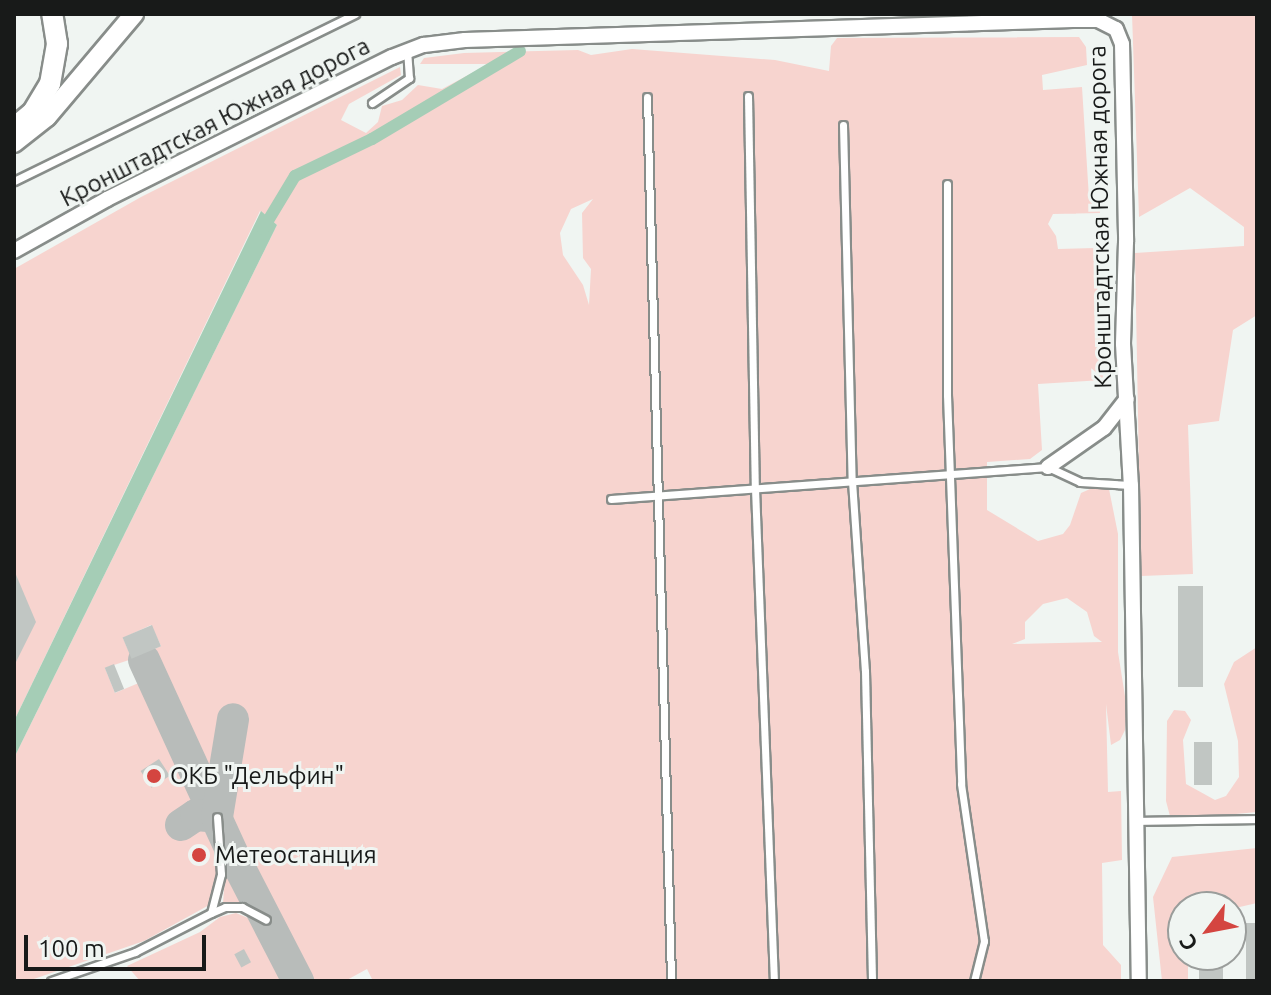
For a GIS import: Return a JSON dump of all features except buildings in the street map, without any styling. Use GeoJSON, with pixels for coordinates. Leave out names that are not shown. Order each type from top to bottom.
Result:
{"type":"FeatureCollection","features":[{"type":"Feature","properties":{"kind":"main road"},"geometry":{"type":"LineString","coordinates":[[14,128],[33,112],[50,84],[57,44],[52,14]]}},
{"type":"Feature","properties":{"kind":"street"},"geometry":{"type":"LineString","coordinates":[[14,143],[47,117],[134,14]]}},
{"type":"Feature","properties":{"kind":"street","name":"Кронштадтская Южная дорога"},"geometry":{"type":"LineString","coordinates":[[14,251],[107,199],[424,45],[480,39],[1073,20],[1098,20],[1116,29],[1122,44],[1126,242],[1123,344],[1131,485],[1134,821],[1139,981]]}},
{"type":"Feature","properties":{"kind":"street"},"geometry":{"type":"LineString","coordinates":[[1048,467],[1104,428],[1127,399]]}},
{"type":"Feature","properties":{"kind":"lane"},"geometry":{"type":"LineString","coordinates":[[14,181],[355,14]]}},
{"type":"Feature","properties":{"kind":"lane"},"geometry":{"type":"LineString","coordinates":[[372,103],[409,78],[407,52]]}},
{"type":"Feature","properties":{"kind":"lane"},"geometry":{"type":"LineString","coordinates":[[748,96],[755,488],[774,981]]}},
{"type":"Feature","properties":{"kind":"lane"},"geometry":{"type":"LineString","coordinates":[[647,97],[671,981]]}},
{"type":"Feature","properties":{"kind":"lane"},"geometry":{"type":"LineString","coordinates":[[843,125],[852,481],[865,671],[872,981]]}},
{"type":"Feature","properties":{"kind":"lane"},"geometry":{"type":"LineString","coordinates":[[947,184],[947,395],[961,784],[984,941],[974,981]]}},
{"type":"Feature","properties":{"kind":"lane"},"geometry":{"type":"LineString","coordinates":[[611,499],[1048,467],[1080,482],[1131,485]]}},
{"type":"Feature","properties":{"kind":"lane"},"geometry":{"type":"LineString","coordinates":[[211,913],[221,874],[217,817]]}},
{"type":"Feature","properties":{"kind":"lane"},"geometry":{"type":"LineString","coordinates":[[1134,821],[1257,819]]}},
{"type":"Feature","properties":{"kind":"lane"},"geometry":{"type":"LineString","coordinates":[[51,981],[135,952],[225,907],[242,907],[266,920]]}},
{"type":"Feature","properties":{"kind":"shaded area"},"geometry":{"type":"Polygon","coordinates":[[[1132,14],[1257,16],[1257,315],[1233,330],[1219,421],[1188,425],[1193,574],[1141,576],[1135,253],[1244,246],[1244,227],[1190,188],[1139,217],[1132,14]]]}},
{"type":"Feature","properties":{"kind":"shaded area"},"geometry":{"type":"Polygon","coordinates":[[[1079,37],[1086,47],[1087,65],[1042,75],[1043,90],[1082,87],[1089,198],[1099,198],[1100,213],[1053,214],[1048,224],[1056,236],[1058,249],[1095,248],[1103,380],[1038,384],[1042,450],[1030,459],[987,462],[987,510],[1038,541],[1063,534],[1070,525],[1081,493],[1099,485],[1109,489],[1118,534],[1118,652],[1127,709],[1125,730],[1120,740],[1111,745],[1106,704],[1108,792],[1121,791],[1122,860],[1102,863],[1103,945],[1121,965],[1121,981],[373,981],[367,969],[345,981],[303,981],[265,909],[148,652],[161,646],[151,625],[123,638],[132,659],[105,668],[115,693],[141,682],[156,691],[183,750],[215,829],[218,872],[211,904],[144,941],[28,981],[14,981],[14,758],[277,225],[260,211],[14,721],[14,269],[141,197],[400,67],[401,75],[349,104],[341,120],[366,133],[378,122],[382,106],[402,100],[418,85],[442,89],[489,64],[420,64],[424,58],[464,53],[578,50],[591,55],[632,49],[775,60],[829,71],[831,46],[837,38],[1079,37]],[[593,199],[571,209],[560,233],[563,255],[583,285],[589,305],[591,269],[583,258],[582,213],[593,199]],[[1067,598],[1043,604],[1025,622],[1025,639],[1012,644],[1102,642],[1094,636],[1087,612],[1067,598]]]}},
{"type":"Feature","properties":{"kind":"shaded area"},"geometry":{"type":"Polygon","coordinates":[[[261,211],[277,225],[14,758],[14,721],[261,211]]]}},
{"type":"Feature","properties":{"kind":"shaded area"},"geometry":{"type":"Polygon","coordinates":[[[1257,647],[1257,812],[1171,820],[1166,801],[1167,721],[1174,710],[1185,711],[1191,720],[1183,740],[1186,784],[1215,800],[1226,796],[1239,777],[1238,741],[1224,684],[1234,662],[1257,647]]]}},
{"type":"Feature","properties":{"kind":"shaded area"},"geometry":{"type":"Polygon","coordinates":[[[1257,848],[1257,903],[1247,905],[1247,891],[1167,891],[1167,971],[1188,971],[1188,981],[1162,981],[1153,897],[1172,857],[1257,848]]]}},
{"type":"Feature","properties":{"kind":"shaded area"},"geometry":{"type":"Polygon","coordinates":[[[227,852],[252,905],[223,903],[227,852]]]}},
{"type":"Feature","properties":{"kind":"shaded area"},"geometry":{"type":"Polygon","coordinates":[[[236,913],[260,923],[290,981],[140,981],[127,966],[200,932],[220,917],[236,913]]]}},
{"type":"Feature","properties":{"kind":"waterway"},"geometry":{"type":"LineString","coordinates":[[263,229],[295,176],[372,139],[520,51]]}},
{"type":"Feature","properties":{"kind":"taxiway"},"geometry":{"type":"LineString","coordinates":[[144,660],[234,857],[298,981]]}},
{"type":"Feature","properties":{"kind":"taxiway"},"geometry":{"type":"LineString","coordinates":[[181,825],[196,815],[217,817],[233,719]]}},
{"type":"Feature","properties":{"kind":"place","name":"ОКБ \"Дельфин\""},"geometry":{"type":"Point","coordinates":[154,776]}},
{"type":"Feature","properties":{"kind":"place","name":"Метеостанция"},"geometry":{"type":"Point","coordinates":[199,855]}}]}
